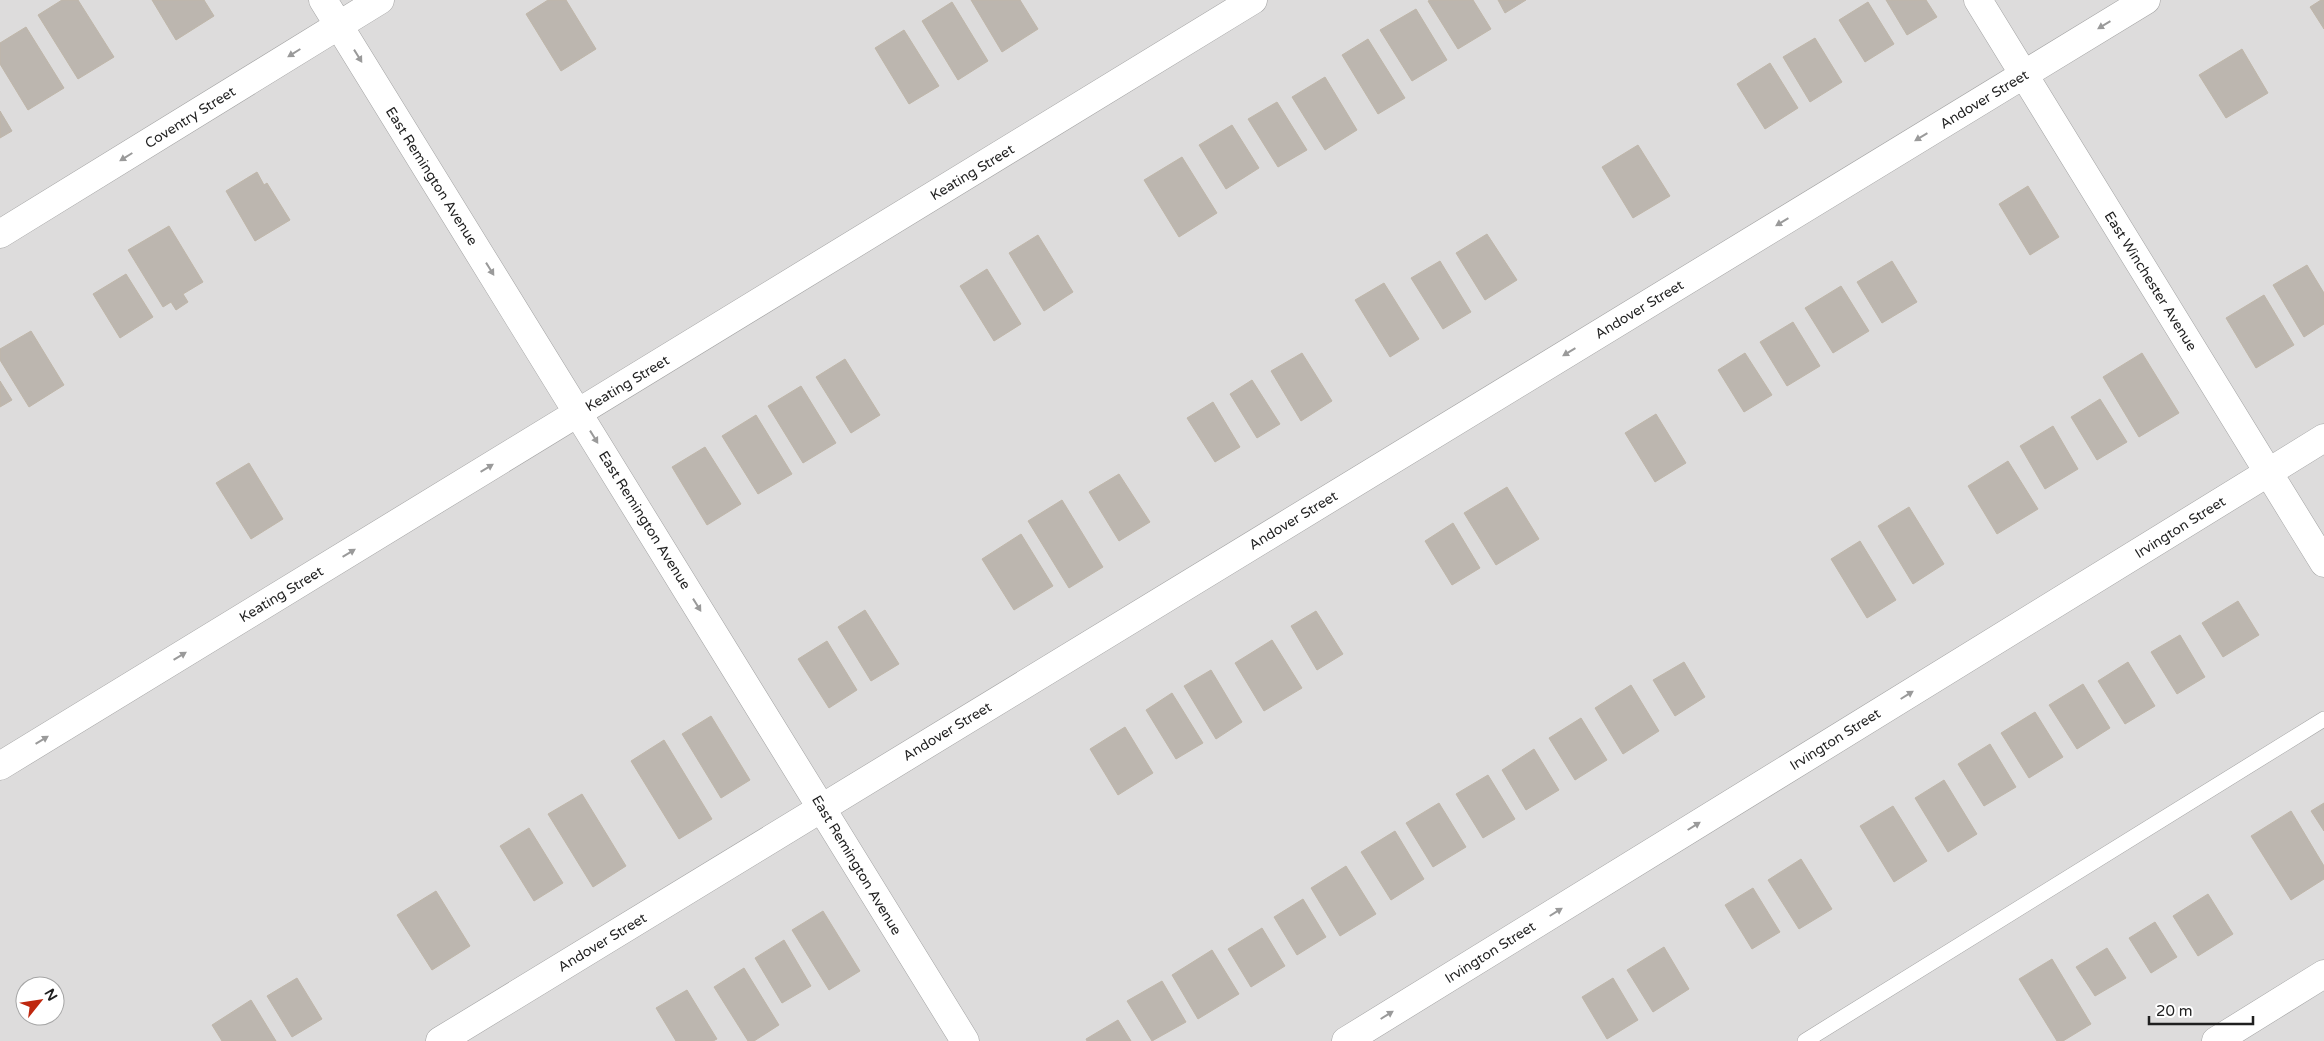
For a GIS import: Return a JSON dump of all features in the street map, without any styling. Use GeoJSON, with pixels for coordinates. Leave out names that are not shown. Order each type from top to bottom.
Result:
{"type":"FeatureCollection","features":[{"type":"Feature","properties":{"kind":"street","name":"East Remington Avenue"},"geometry":{"type":"LineString","coordinates":[[323,0],[579,412],[965,1041]]}},
{"type":"Feature","properties":{"kind":"street","name":"Coventry Street"},"geometry":{"type":"LineString","coordinates":[[0,234],[380,0]]}},
{"type":"Feature","properties":{"kind":"street","name":"Keating Street"},"geometry":{"type":"LineString","coordinates":[[0,766],[1253,0]]}},
{"type":"Feature","properties":{"kind":"street","name":"East Winchester Avenue"},"geometry":{"type":"LineString","coordinates":[[1978,0],[2324,563]]}},
{"type":"Feature","properties":{"kind":"street","name":"Andover Street"},"geometry":{"type":"LineString","coordinates":[[440,1041],[2146,0]]}},
{"type":"Feature","properties":{"kind":"street","name":"Irvington Street"},"geometry":{"type":"LineString","coordinates":[[1346,1041],[2324,438]]}},
{"type":"Feature","properties":{"kind":"street"},"geometry":{"type":"LineString","coordinates":[[2216,1041],[2324,974]]}},
{"type":"Feature","properties":{"kind":"lane"},"geometry":{"type":"LineString","coordinates":[[1804,1041],[2324,719]]}},
{"type":"Feature","properties":{"kind":"shaded area"},"geometry":{"type":"Polygon","coordinates":[[[0,0],[2324,0],[2324,1041],[0,1041],[0,0]]]}},
{"type":"Feature","properties":{"kind":"building"},"geometry":{"type":"Polygon","coordinates":[[[62,0],[78,0],[114,57],[78,79],[38,15],[62,0]]]}},
{"type":"Feature","properties":{"kind":"building"},"geometry":{"type":"Polygon","coordinates":[[[152,0],[204,0],[214,16],[176,40],[152,0]]]}},
{"type":"Feature","properties":{"kind":"building"},"geometry":{"type":"Polygon","coordinates":[[[548,0],[566,0],[596,49],[561,71],[526,14],[548,0]]]}},
{"type":"Feature","properties":{"kind":"building"},"geometry":{"type":"Polygon","coordinates":[[[971,0],[1020,0],[1038,29],[1002,52],[971,0]]]}},
{"type":"Feature","properties":{"kind":"building"},"geometry":{"type":"Polygon","coordinates":[[[1473,0],[1491,29],[1458,49],[1428,1],[1473,0]]]}},
{"type":"Feature","properties":{"kind":"building"},"geometry":{"type":"Polygon","coordinates":[[[1498,0],[1526,0],[1505,13],[1498,0]]]}},
{"type":"Feature","properties":{"kind":"building"},"geometry":{"type":"Polygon","coordinates":[[[1886,0],[1926,0],[1937,17],[1907,35],[1886,0]]]}},
{"type":"Feature","properties":{"kind":"building"},"geometry":{"type":"Polygon","coordinates":[[[2324,0],[2324,29],[2310,7],[2324,0]]]}},
{"type":"Feature","properties":{"kind":"building"},"geometry":{"type":"Polygon","coordinates":[[[952,2],[988,61],[958,80],[922,21],[952,2]]]}},
{"type":"Feature","properties":{"kind":"building"},"geometry":{"type":"Polygon","coordinates":[[[1868,2],[1894,44],[1865,62],[1839,20],[1868,2]]]}},
{"type":"Feature","properties":{"kind":"building"},"geometry":{"type":"Polygon","coordinates":[[[1416,9],[1447,60],[1412,81],[1380,30],[1416,9]]]}},
{"type":"Feature","properties":{"kind":"building"},"geometry":{"type":"Polygon","coordinates":[[[26,27],[64,88],[28,110],[0,64],[0,43],[26,27]]]}},
{"type":"Feature","properties":{"kind":"building"},"geometry":{"type":"Polygon","coordinates":[[[904,30],[939,86],[909,104],[875,48],[904,30]]]}},
{"type":"Feature","properties":{"kind":"building"},"geometry":{"type":"Polygon","coordinates":[[[1815,38],[1842,82],[1810,102],[1783,57],[1815,38]]]}},
{"type":"Feature","properties":{"kind":"building"},"geometry":{"type":"Polygon","coordinates":[[[1368,39],[1405,98],[1378,114],[1342,55],[1368,39]]]}},
{"type":"Feature","properties":{"kind":"building"},"geometry":{"type":"Polygon","coordinates":[[[2242,49],[2268,93],[2226,118],[2199,75],[2242,49]]]}},
{"type":"Feature","properties":{"kind":"building"},"geometry":{"type":"Polygon","coordinates":[[[1770,63],[1798,108],[1765,129],[1737,84],[1770,63]]]}},
{"type":"Feature","properties":{"kind":"building"},"geometry":{"type":"Polygon","coordinates":[[[1325,77],[1357,130],[1325,150],[1292,97],[1325,77]]]}},
{"type":"Feature","properties":{"kind":"building"},"geometry":{"type":"Polygon","coordinates":[[[1277,102],[1307,150],[1278,167],[1248,119],[1277,102]]]}},
{"type":"Feature","properties":{"kind":"building"},"geometry":{"type":"Polygon","coordinates":[[[0,111],[12,131],[0,138],[0,111]]]}},
{"type":"Feature","properties":{"kind":"building"},"geometry":{"type":"Polygon","coordinates":[[[1232,125],[1259,168],[1226,189],[1199,145],[1232,125]]]}},
{"type":"Feature","properties":{"kind":"building"},"geometry":{"type":"Polygon","coordinates":[[[1638,145],[1670,196],[1633,218],[1602,167],[1638,145]]]}},
{"type":"Feature","properties":{"kind":"building"},"geometry":{"type":"Polygon","coordinates":[[[1182,157],[1217,213],[1179,237],[1144,180],[1182,157]]]}},
{"type":"Feature","properties":{"kind":"building"},"geometry":{"type":"Polygon","coordinates":[[[257,172],[264,185],[267,183],[290,220],[255,241],[226,191],[257,172]]]}},
{"type":"Feature","properties":{"kind":"building"},"geometry":{"type":"Polygon","coordinates":[[[2028,186],[2059,237],[2030,255],[1999,204],[2028,186]]]}},
{"type":"Feature","properties":{"kind":"building"},"geometry":{"type":"Polygon","coordinates":[[[169,226],[203,282],[183,294],[188,302],[176,310],[171,302],[163,307],[128,250],[169,226]]]}},
{"type":"Feature","properties":{"kind":"building"},"geometry":{"type":"Polygon","coordinates":[[[1487,234],[1517,280],[1485,300],[1456,253],[1487,234]]]}},
{"type":"Feature","properties":{"kind":"building"},"geometry":{"type":"Polygon","coordinates":[[[1038,235],[1073,292],[1044,311],[1009,253],[1038,235]]]}},
{"type":"Feature","properties":{"kind":"building"},"geometry":{"type":"Polygon","coordinates":[[[1440,261],[1471,312],[1443,329],[1411,278],[1440,261]]]}},
{"type":"Feature","properties":{"kind":"building"},"geometry":{"type":"Polygon","coordinates":[[[1892,261],[1917,302],[1882,323],[1857,282],[1892,261]]]}},
{"type":"Feature","properties":{"kind":"building"},"geometry":{"type":"Polygon","coordinates":[[[2307,265],[2324,293],[2324,324],[2304,337],[2273,285],[2307,265]]]}},
{"type":"Feature","properties":{"kind":"building"},"geometry":{"type":"Polygon","coordinates":[[[987,269],[1021,324],[994,341],[960,286],[987,269]]]}},
{"type":"Feature","properties":{"kind":"building"},"geometry":{"type":"Polygon","coordinates":[[[126,274],[153,317],[120,338],[93,294],[126,274]]]}},
{"type":"Feature","properties":{"kind":"building"},"geometry":{"type":"Polygon","coordinates":[[[1384,283],[1419,339],[1390,357],[1355,300],[1384,283]]]}},
{"type":"Feature","properties":{"kind":"building"},"geometry":{"type":"Polygon","coordinates":[[[1841,286],[1869,331],[1833,353],[1805,308],[1841,286]]]}},
{"type":"Feature","properties":{"kind":"building"},"geometry":{"type":"Polygon","coordinates":[[[2264,295],[2294,345],[2256,368],[2226,318],[2264,295]]]}},
{"type":"Feature","properties":{"kind":"building"},"geometry":{"type":"Polygon","coordinates":[[[1793,322],[1820,366],[1787,386],[1760,342],[1793,322]]]}},
{"type":"Feature","properties":{"kind":"building"},"geometry":{"type":"Polygon","coordinates":[[[31,331],[64,385],[29,407],[0,360],[0,349],[31,331]]]}},
{"type":"Feature","properties":{"kind":"building"},"geometry":{"type":"Polygon","coordinates":[[[1302,353],[1332,401],[1301,421],[1271,371],[1302,353]]]}},
{"type":"Feature","properties":{"kind":"building"},"geometry":{"type":"Polygon","coordinates":[[[1745,353],[1772,395],[1744,412],[1718,370],[1745,353]]]}},
{"type":"Feature","properties":{"kind":"building"},"geometry":{"type":"Polygon","coordinates":[[[2142,353],[2179,413],[2139,437],[2103,377],[2142,353]]]}},
{"type":"Feature","properties":{"kind":"building"},"geometry":{"type":"Polygon","coordinates":[[[845,359],[880,415],[851,433],[816,377],[845,359]]]}},
{"type":"Feature","properties":{"kind":"building"},"geometry":{"type":"Polygon","coordinates":[[[1252,380],[1280,424],[1257,438],[1230,394],[1252,380]]]}},
{"type":"Feature","properties":{"kind":"building"},"geometry":{"type":"Polygon","coordinates":[[[0,381],[12,400],[0,407],[0,381]]]}},
{"type":"Feature","properties":{"kind":"building"},"geometry":{"type":"Polygon","coordinates":[[[801,386],[836,443],[803,463],[768,406],[801,386]]]}},
{"type":"Feature","properties":{"kind":"building"},"geometry":{"type":"Polygon","coordinates":[[[2100,399],[2127,442],[2097,460],[2071,417],[2100,399]]]}},
{"type":"Feature","properties":{"kind":"building"},"geometry":{"type":"Polygon","coordinates":[[[1213,402],[1240,447],[1215,462],[1187,418],[1213,402]]]}},
{"type":"Feature","properties":{"kind":"building"},"geometry":{"type":"Polygon","coordinates":[[[1656,414],[1686,463],[1655,482],[1625,433],[1656,414]]]}},
{"type":"Feature","properties":{"kind":"building"},"geometry":{"type":"Polygon","coordinates":[[[756,415],[792,474],[758,494],[722,436],[756,415]]]}},
{"type":"Feature","properties":{"kind":"building"},"geometry":{"type":"Polygon","coordinates":[[[2053,426],[2078,469],[2045,489],[2020,446],[2053,426]]]}},
{"type":"Feature","properties":{"kind":"building"},"geometry":{"type":"Polygon","coordinates":[[[705,447],[741,504],[707,525],[672,467],[705,447]]]}},
{"type":"Feature","properties":{"kind":"building"},"geometry":{"type":"Polygon","coordinates":[[[2008,461],[2038,509],[1997,534],[1968,486],[2008,461]]]}},
{"type":"Feature","properties":{"kind":"building"},"geometry":{"type":"Polygon","coordinates":[[[249,463],[283,519],[251,539],[216,483],[249,463]]]}},
{"type":"Feature","properties":{"kind":"building"},"geometry":{"type":"Polygon","coordinates":[[[1119,474],[1150,522],[1119,541],[1089,492],[1119,474]]]}},
{"type":"Feature","properties":{"kind":"building"},"geometry":{"type":"Polygon","coordinates":[[[1507,487],[1539,539],[1496,565],[1464,513],[1507,487]]]}},
{"type":"Feature","properties":{"kind":"building"},"geometry":{"type":"Polygon","coordinates":[[[1062,500],[1103,567],[1069,588],[1028,521],[1062,500]]]}},
{"type":"Feature","properties":{"kind":"building"},"geometry":{"type":"Polygon","coordinates":[[[1909,507],[1944,564],[1913,584],[1878,526],[1909,507]]]}},
{"type":"Feature","properties":{"kind":"building"},"geometry":{"type":"Polygon","coordinates":[[[1453,523],[1480,568],[1452,585],[1425,541],[1453,523]]]}},
{"type":"Feature","properties":{"kind":"building"},"geometry":{"type":"Polygon","coordinates":[[[1021,534],[1053,586],[1014,610],[982,559],[1021,534]]]}},
{"type":"Feature","properties":{"kind":"building"},"geometry":{"type":"Polygon","coordinates":[[[1860,541],[1896,600],[1867,618],[1831,559],[1860,541]]]}},
{"type":"Feature","properties":{"kind":"building"},"geometry":{"type":"Polygon","coordinates":[[[2238,601],[2259,635],[2223,657],[2202,623],[2238,601]]]}},
{"type":"Feature","properties":{"kind":"building"},"geometry":{"type":"Polygon","coordinates":[[[865,610],[899,664],[871,681],[838,627],[865,610]]]}},
{"type":"Feature","properties":{"kind":"building"},"geometry":{"type":"Polygon","coordinates":[[[1316,611],[1343,654],[1317,670],[1291,626],[1316,611]]]}},
{"type":"Feature","properties":{"kind":"building"},"geometry":{"type":"Polygon","coordinates":[[[2180,635],[2205,677],[2177,694],[2151,652],[2180,635]]]}},
{"type":"Feature","properties":{"kind":"building"},"geometry":{"type":"Polygon","coordinates":[[[1272,640],[1302,688],[1264,711],[1235,663],[1272,640]]]}},
{"type":"Feature","properties":{"kind":"building"},"geometry":{"type":"Polygon","coordinates":[[[827,641],[857,690],[829,708],[798,659],[827,641]]]}},
{"type":"Feature","properties":{"kind":"building"},"geometry":{"type":"Polygon","coordinates":[[[1684,662],[1705,697],[1675,716],[1653,680],[1684,662]]]}},
{"type":"Feature","properties":{"kind":"building"},"geometry":{"type":"Polygon","coordinates":[[[2128,662],[2155,706],[2125,724],[2098,681],[2128,662]]]}},
{"type":"Feature","properties":{"kind":"building"},"geometry":{"type":"Polygon","coordinates":[[[1211,670],[1242,722],[1216,739],[1184,686],[1211,670]]]}},
{"type":"Feature","properties":{"kind":"building"},"geometry":{"type":"Polygon","coordinates":[[[2083,684],[2110,728],[2077,749],[2049,705],[2083,684]]]}},
{"type":"Feature","properties":{"kind":"building"},"geometry":{"type":"Polygon","coordinates":[[[1631,685],[1659,731],[1623,754],[1595,708],[1631,685]]]}},
{"type":"Feature","properties":{"kind":"building"},"geometry":{"type":"Polygon","coordinates":[[[1172,693],[1203,743],[1176,759],[1146,710],[1172,693]]]}},
{"type":"Feature","properties":{"kind":"building"},"geometry":{"type":"Polygon","coordinates":[[[2035,712],[2063,757],[2029,778],[2001,733],[2035,712]]]}},
{"type":"Feature","properties":{"kind":"building"},"geometry":{"type":"Polygon","coordinates":[[[711,716],[750,780],[721,798],[682,734],[711,716]]]}},
{"type":"Feature","properties":{"kind":"building"},"geometry":{"type":"Polygon","coordinates":[[[1581,718],[1607,760],[1575,780],[1549,738],[1581,718]]]}},
{"type":"Feature","properties":{"kind":"building"},"geometry":{"type":"Polygon","coordinates":[[[1125,727],[1153,773],[1118,795],[1090,749],[1125,727]]]}},
{"type":"Feature","properties":{"kind":"building"},"geometry":{"type":"Polygon","coordinates":[[[664,740],[712,819],[679,839],[631,761],[664,740]]]}},
{"type":"Feature","properties":{"kind":"building"},"geometry":{"type":"Polygon","coordinates":[[[1990,744],[2016,787],[1984,806],[1958,764],[1990,744]]]}},
{"type":"Feature","properties":{"kind":"building"},"geometry":{"type":"Polygon","coordinates":[[[1534,749],[1559,790],[1526,810],[1502,770],[1534,749]]]}},
{"type":"Feature","properties":{"kind":"building"},"geometry":{"type":"Polygon","coordinates":[[[1488,775],[1515,819],[1483,838],[1456,794],[1488,775]]]}},
{"type":"Feature","properties":{"kind":"building"},"geometry":{"type":"Polygon","coordinates":[[[1944,780],[1977,834],[1948,852],[1915,798],[1944,780]]]}},
{"type":"Feature","properties":{"kind":"building"},"geometry":{"type":"Polygon","coordinates":[[[582,794],[626,866],[593,887],[548,814],[582,794]]]}},
{"type":"Feature","properties":{"kind":"building"},"geometry":{"type":"Polygon","coordinates":[[[1439,803],[1466,847],[1433,867],[1406,823],[1439,803]]]}},
{"type":"Feature","properties":{"kind":"building"},"geometry":{"type":"Polygon","coordinates":[[[2324,803],[2324,831],[2311,811],[2324,803]]]}},
{"type":"Feature","properties":{"kind":"building"},"geometry":{"type":"Polygon","coordinates":[[[1893,806],[1927,861],[1894,882],[1860,826],[1893,806]]]}},
{"type":"Feature","properties":{"kind":"building"},"geometry":{"type":"Polygon","coordinates":[[[2291,811],[2324,866],[2324,879],[2291,900],[2251,836],[2291,811]]]}},
{"type":"Feature","properties":{"kind":"building"},"geometry":{"type":"Polygon","coordinates":[[[529,828],[563,883],[534,901],[500,846],[529,828]]]}},
{"type":"Feature","properties":{"kind":"building"},"geometry":{"type":"Polygon","coordinates":[[[1395,831],[1424,879],[1391,900],[1361,852],[1395,831]]]}},
{"type":"Feature","properties":{"kind":"building"},"geometry":{"type":"Polygon","coordinates":[[[1801,859],[1832,909],[1799,929],[1768,880],[1801,859]]]}},
{"type":"Feature","properties":{"kind":"building"},"geometry":{"type":"Polygon","coordinates":[[[1346,866],[1376,914],[1340,936],[1311,888],[1346,866]]]}},
{"type":"Feature","properties":{"kind":"building"},"geometry":{"type":"Polygon","coordinates":[[[1753,888],[1780,932],[1752,949],[1725,905],[1753,888]]]}},
{"type":"Feature","properties":{"kind":"building"},"geometry":{"type":"Polygon","coordinates":[[[436,891],[470,946],[432,970],[397,915],[436,891]]]}},
{"type":"Feature","properties":{"kind":"building"},"geometry":{"type":"Polygon","coordinates":[[[2208,894],[2233,934],[2198,956],[2173,916],[2208,894]]]}},
{"type":"Feature","properties":{"kind":"building"},"geometry":{"type":"Polygon","coordinates":[[[1303,899],[1326,937],[1297,955],[1274,917],[1303,899]]]}},
{"type":"Feature","properties":{"kind":"building"},"geometry":{"type":"Polygon","coordinates":[[[823,911],[860,971],[829,990],[792,930],[823,911]]]}},
{"type":"Feature","properties":{"kind":"building"},"geometry":{"type":"Polygon","coordinates":[[[2155,922],[2177,957],[2151,973],[2129,938],[2155,922]]]}},
{"type":"Feature","properties":{"kind":"building"},"geometry":{"type":"Polygon","coordinates":[[[1262,928],[1285,966],[1251,987],[1228,949],[1262,928]]]}},
{"type":"Feature","properties":{"kind":"building"},"geometry":{"type":"Polygon","coordinates":[[[784,940],[811,986],[782,1003],[755,958],[784,940]]]}},
{"type":"Feature","properties":{"kind":"building"},"geometry":{"type":"Polygon","coordinates":[[[1664,947],[1689,989],[1653,1012],[1627,970],[1664,947]]]}},
{"type":"Feature","properties":{"kind":"building"},"geometry":{"type":"Polygon","coordinates":[[[2107,948],[2126,978],[2095,996],[2076,967],[2107,948]]]}},
{"type":"Feature","properties":{"kind":"building"},"geometry":{"type":"Polygon","coordinates":[[[1212,950],[1239,994],[1198,1019],[1172,975],[1212,950]]]}},
{"type":"Feature","properties":{"kind":"building"},"geometry":{"type":"Polygon","coordinates":[[[2052,959],[2091,1024],[2063,1041],[2057,1041],[2019,979],[2052,959]]]}},
{"type":"Feature","properties":{"kind":"building"},"geometry":{"type":"Polygon","coordinates":[[[744,968],[779,1025],[754,1041],[748,1041],[714,987],[744,968]]]}},
{"type":"Feature","properties":{"kind":"building"},"geometry":{"type":"Polygon","coordinates":[[[297,978],[322,1019],[292,1037],[267,996],[297,978]]]}},
{"type":"Feature","properties":{"kind":"building"},"geometry":{"type":"Polygon","coordinates":[[[1613,978],[1638,1020],[1607,1039],[1582,997],[1613,978]]]}},
{"type":"Feature","properties":{"kind":"building"},"geometry":{"type":"Polygon","coordinates":[[[1162,981],[1186,1022],[1152,1041],[1127,1001],[1162,981]]]}},
{"type":"Feature","properties":{"kind":"building"},"geometry":{"type":"Polygon","coordinates":[[[687,990],[717,1039],[713,1041],[676,1041],[656,1008],[687,990]]]}},
{"type":"Feature","properties":{"kind":"building"},"geometry":{"type":"Polygon","coordinates":[[[251,1000],[276,1041],[222,1041],[212,1025],[251,1000]]]}},
{"type":"Feature","properties":{"kind":"building"},"geometry":{"type":"Polygon","coordinates":[[[1118,1020],[1131,1041],[1087,1041],[1086,1039],[1118,1020]]]}}]}
